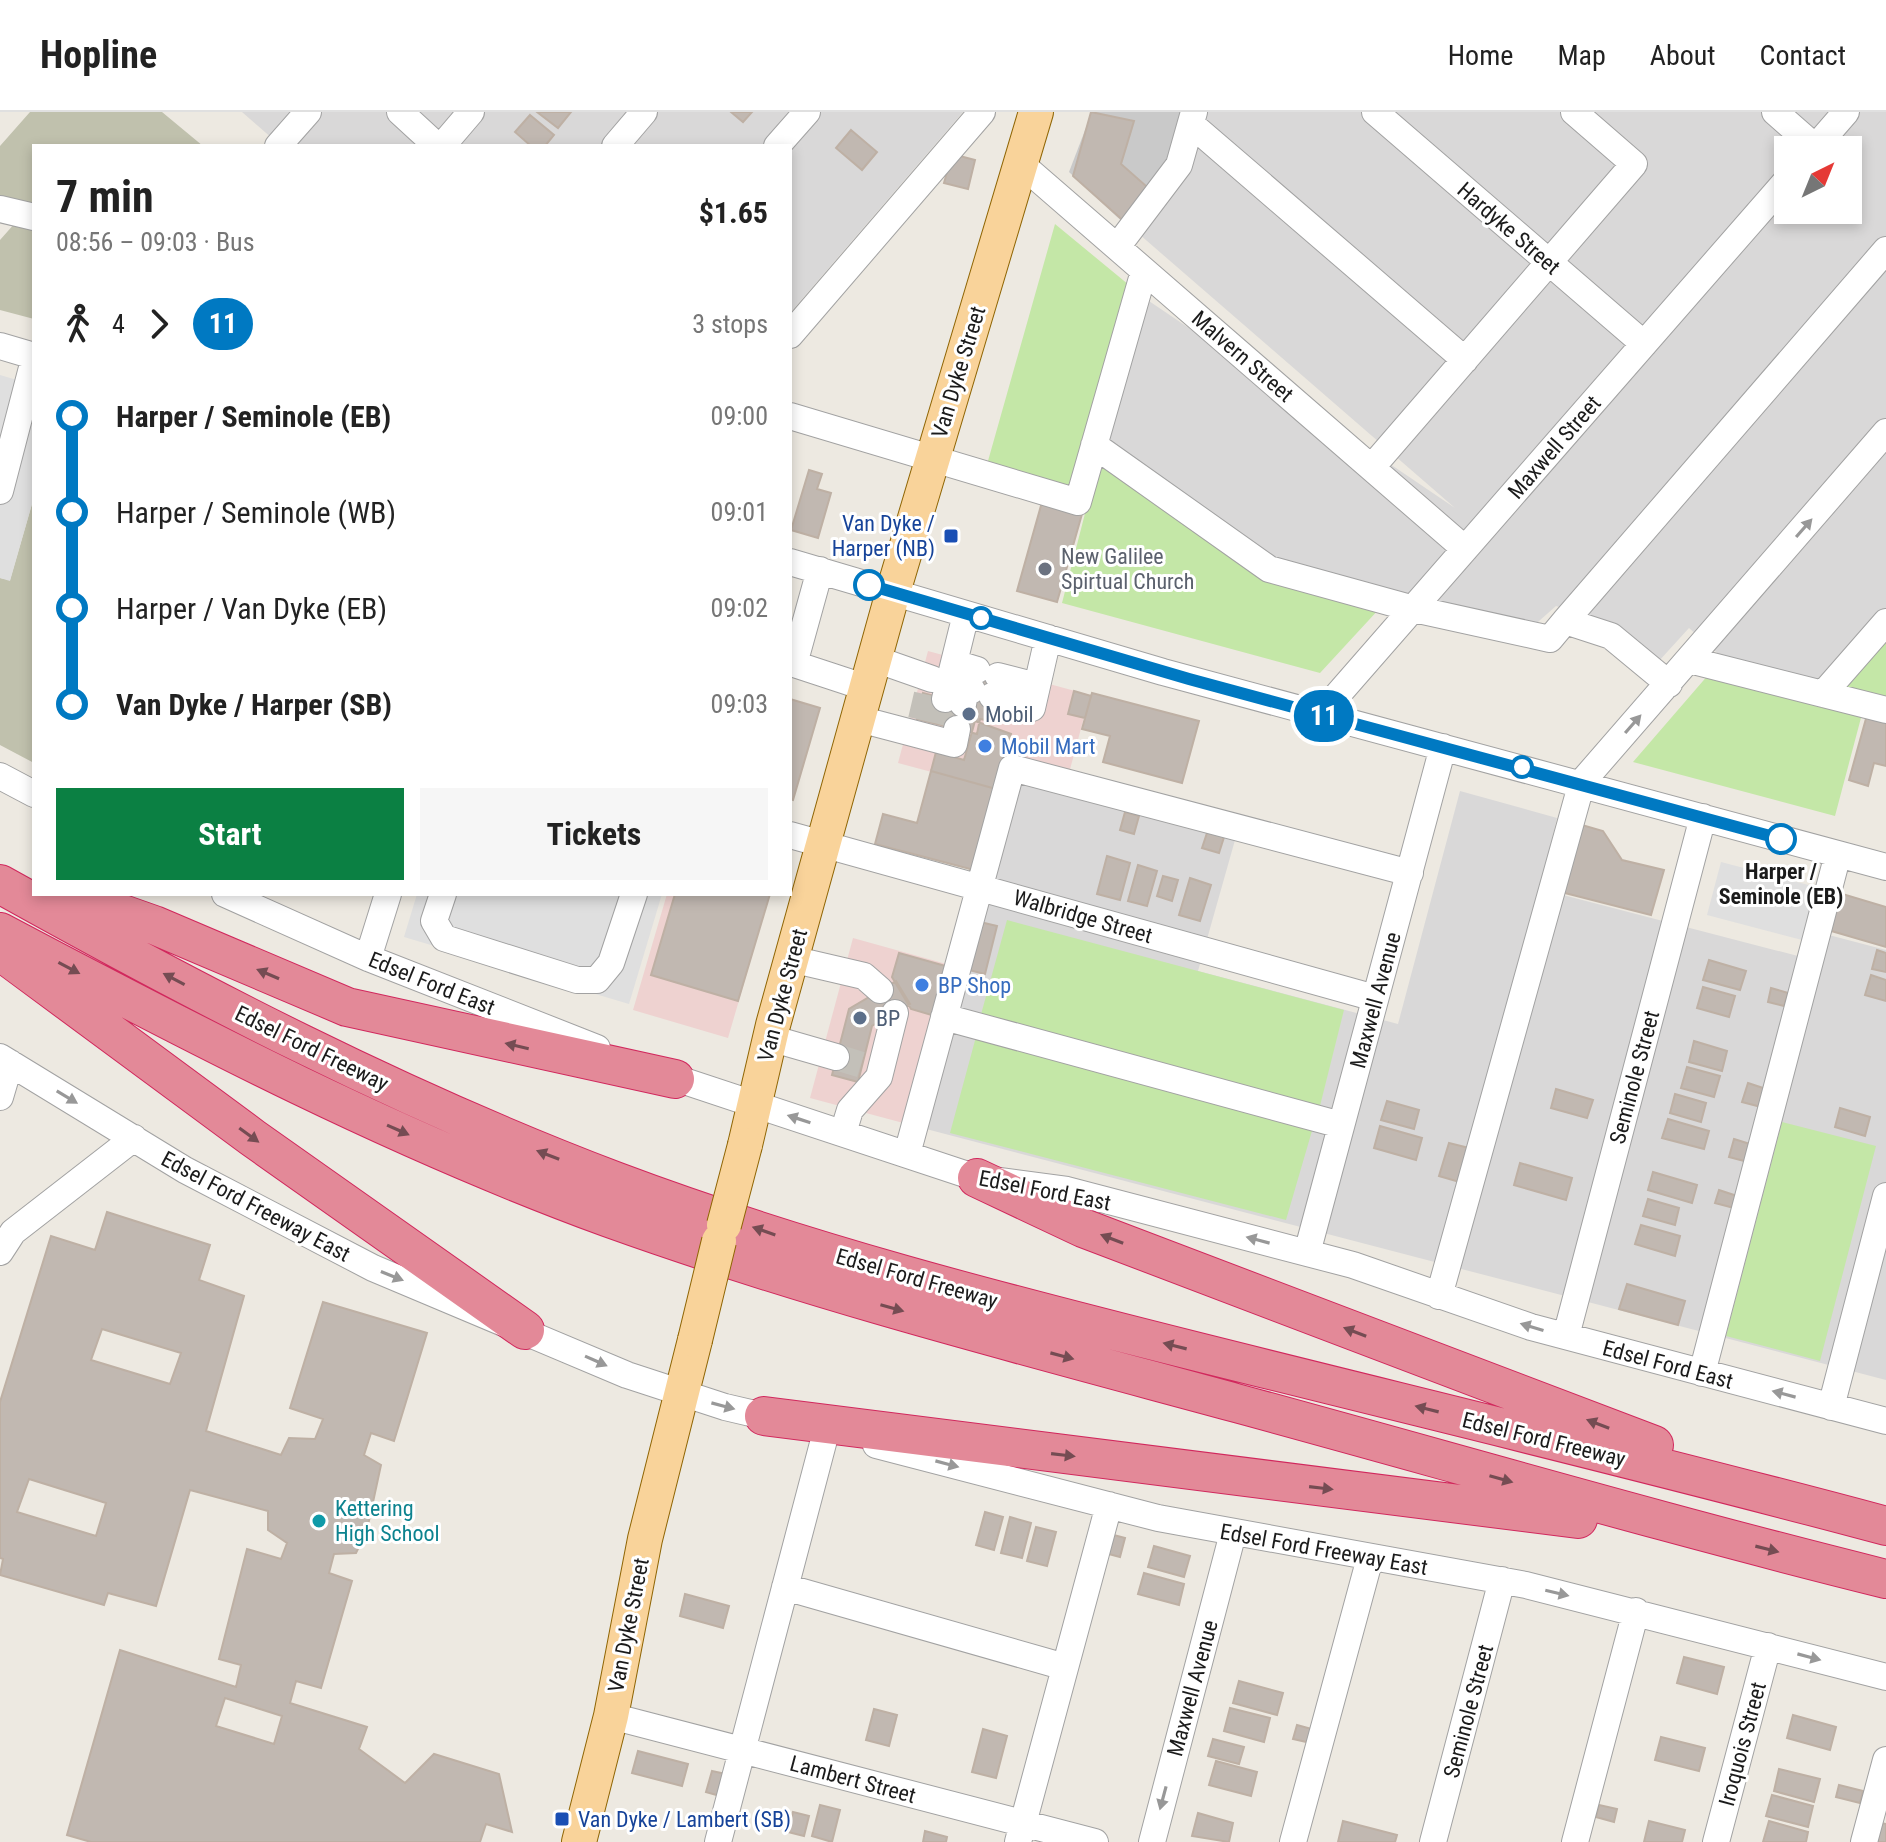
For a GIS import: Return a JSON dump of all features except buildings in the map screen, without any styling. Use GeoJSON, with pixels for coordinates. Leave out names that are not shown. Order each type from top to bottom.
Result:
{"type":"FeatureCollection","features":[{"type":"Feature","properties":{"kind":"highway"},"geometry":{"type":"LineString","coordinates":[[0,873],[32,883]]}},
{"type":"Feature","properties":{"kind":"highway","name":"Edsel Ford Freeway"},"geometry":{"type":"LineString","coordinates":[[0,884],[234,1011],[343,1065],[536,1150],[635,1188],[838,1257],[1046,1314],[1886,1526]]}},
{"type":"Feature","properties":{"kind":"highway"},"geometry":{"type":"LineString","coordinates":[[72,896],[154,925],[347,1007],[675,1079]]}},
{"type":"Feature","properties":{"kind":"highway","name":"Edsel Ford Freeway"},"geometry":{"type":"LineString","coordinates":[[0,932],[326,1098],[473,1164],[608,1217],[817,1287],[1691,1530],[1886,1579]]}},
{"type":"Feature","properties":{"kind":"highway"},"geometry":{"type":"LineString","coordinates":[[0,951],[231,1122],[525,1330]]}},
{"type":"Feature","properties":{"kind":"highway"},"geometry":{"type":"LineString","coordinates":[[977,1178],[1083,1228],[1829,1510]]}},
{"type":"Feature","properties":{"kind":"highway"},"geometry":{"type":"LineString","coordinates":[[764,1416],[1490,1510],[1691,1530]]}},
{"type":"Feature","properties":{"kind":"main road","name":"Van Dyke Street"},"geometry":{"type":"LineString","coordinates":[[579,1842],[611,1716],[645,1539],[770,1038],[893,592],[1036,112]]}},
{"type":"Feature","properties":{"kind":"street"},"geometry":{"type":"LineString","coordinates":[[280,144],[308,112]]}},
{"type":"Feature","properties":{"kind":"street"},"geometry":{"type":"LineString","coordinates":[[400,112],[437,144]]}},
{"type":"Feature","properties":{"kind":"street"},"geometry":{"type":"LineString","coordinates":[[441,144],[471,112]]}},
{"type":"Feature","properties":{"kind":"street"},"geometry":{"type":"LineString","coordinates":[[617,144],[644,112]]}},
{"type":"Feature","properties":{"kind":"street"},"geometry":{"type":"LineString","coordinates":[[779,144],[807,112]]}},
{"type":"Feature","properties":{"kind":"street"},"geometry":{"type":"LineString","coordinates":[[792,333],[982,112]]}},
{"type":"Feature","properties":{"kind":"street","name":"Hardyke Street"},"geometry":{"type":"LineString","coordinates":[[1375,112],[1644,344]]}},
{"type":"Feature","properties":{"kind":"street"},"geometry":{"type":"LineString","coordinates":[[1372,467],[1634,164],[1574,112]]}},
{"type":"Feature","properties":{"kind":"street"},"geometry":{"type":"LineString","coordinates":[[1775,112],[1800,136]]}},
{"type":"Feature","properties":{"kind":"street"},"geometry":{"type":"LineString","coordinates":[[1825,136],[1846,112]]}},
{"type":"Feature","properties":{"kind":"street"},"geometry":{"type":"LineString","coordinates":[[1117,247],[1179,165],[1192,118],[1465,360]]}},
{"type":"Feature","properties":{"kind":"street","name":"Malvern Street"},"geometry":{"type":"LineString","coordinates":[[1020,163],[1465,549]]}},
{"type":"Feature","properties":{"kind":"street","name":"Maxwell Street"},"geometry":{"type":"LineString","coordinates":[[1320,715],[1774,195]]}},
{"type":"Feature","properties":{"kind":"street"},"geometry":{"type":"LineString","coordinates":[[0,209],[32,217]]}},
{"type":"Feature","properties":{"kind":"street"},"geometry":{"type":"LineString","coordinates":[[1094,445],[1269,569],[1414,609],[1550,639],[1886,250]]}},
{"type":"Feature","properties":{"kind":"street"},"geometry":{"type":"LineString","coordinates":[[792,417],[1078,502],[1144,271]]}},
{"type":"Feature","properties":{"kind":"street"},"geometry":{"type":"LineString","coordinates":[[0,346],[32,357]]}},
{"type":"Feature","properties":{"kind":"street"},"geometry":{"type":"LineString","coordinates":[[0,491],[32,366]]}},
{"type":"Feature","properties":{"kind":"street"},"geometry":{"type":"LineString","coordinates":[[1439,1296],[1582,782],[1886,432]]}},
{"type":"Feature","properties":{"kind":"street"},"geometry":{"type":"LineString","coordinates":[[792,563],[1320,715],[1582,782],[1886,867]]}},
{"type":"Feature","properties":{"kind":"street"},"geometry":{"type":"LineString","coordinates":[[820,570],[792,665],[867,688],[1032,708],[1048,638]]}},
{"type":"Feature","properties":{"kind":"street"},"geometry":{"type":"LineString","coordinates":[[953,699],[966,614]]}},
{"type":"Feature","properties":{"kind":"street"},"geometry":{"type":"LineString","coordinates":[[1565,621],[1611,636],[1669,684]]}},
{"type":"Feature","properties":{"kind":"street"},"geometry":{"type":"LineString","coordinates":[[1823,694],[1886,622]]}},
{"type":"Feature","properties":{"kind":"street"},"geometry":{"type":"LineString","coordinates":[[1689,660],[1886,710]]}},
{"type":"Feature","properties":{"kind":"street"},"geometry":{"type":"LineString","coordinates":[[867,688],[953,699]]}},
{"type":"Feature","properties":{"kind":"street","name":"Maxwell Avenue"},"geometry":{"type":"LineString","coordinates":[[1307,1253],[1443,747]]}},
{"type":"Feature","properties":{"kind":"street"},"geometry":{"type":"LineString","coordinates":[[907,1154],[1012,768],[1410,873]]}},
{"type":"Feature","properties":{"kind":"street"},"geometry":{"type":"LineString","coordinates":[[0,776],[32,793]]}},
{"type":"Feature","properties":{"kind":"street","name":"Seminole Street"},"geometry":{"type":"LineString","coordinates":[[1566,1336],[1703,817]]}},
{"type":"Feature","properties":{"kind":"street","name":"Walbridge Street"},"geometry":{"type":"LineString","coordinates":[[792,836],[1375,998]]}},
{"type":"Feature","properties":{"kind":"street"},"geometry":{"type":"LineString","coordinates":[[1702,1373],[1838,854]]}},
{"type":"Feature","properties":{"kind":"street","name":"Edsel Ford East"},"geometry":{"type":"LineString","coordinates":[[229,896],[368,958],[675,1079],[977,1178],[1067,1190],[1307,1253],[1566,1336],[1886,1421]]}},
{"type":"Feature","properties":{"kind":"street"},"geometry":{"type":"LineString","coordinates":[[368,958],[387,896]]}},
{"type":"Feature","properties":{"kind":"street"},"geometry":{"type":"LineString","coordinates":[[442,896],[434,921],[444,938],[577,980],[597,980],[611,963],[633,896]]}},
{"type":"Feature","properties":{"kind":"street"},"geometry":{"type":"LineString","coordinates":[[791,959],[864,976],[880,990]]}},
{"type":"Feature","properties":{"kind":"street"},"geometry":{"type":"LineString","coordinates":[[843,1133],[850,1110],[895,1013]]}},
{"type":"Feature","properties":{"kind":"street"},"geometry":{"type":"LineString","coordinates":[[944,1017],[1341,1125]]}},
{"type":"Feature","properties":{"kind":"street"},"geometry":{"type":"LineString","coordinates":[[770,1038],[836,1057]]}},
{"type":"Feature","properties":{"kind":"street"},"geometry":{"type":"LineString","coordinates":[[0,1097],[5,1060]]}},
{"type":"Feature","properties":{"kind":"street","name":"Edsel Ford Freeway East"},"geometry":{"type":"LineString","coordinates":[[5,1060],[310,1238],[373,1268],[627,1375],[682,1394],[1109,1505],[1233,1533],[1502,1580],[1636,1611],[1886,1677]]}},
{"type":"Feature","properties":{"kind":"street"},"geometry":{"type":"LineString","coordinates":[[0,1252],[13,1232],[134,1138]]}},
{"type":"Feature","properties":{"kind":"street"},"geometry":{"type":"LineString","coordinates":[[1831,1407],[1886,1196]]}},
{"type":"Feature","properties":{"kind":"street"},"geometry":{"type":"LineString","coordinates":[[718,1842],[826,1432]]}},
{"type":"Feature","properties":{"kind":"street"},"geometry":{"type":"LineString","coordinates":[[1021,1833],[1109,1505]]}},
{"type":"Feature","properties":{"kind":"street","name":"Maxwell Avenue"},"geometry":{"type":"LineString","coordinates":[[1152,1842],[1233,1533]]}},
{"type":"Feature","properties":{"kind":"street"},"geometry":{"type":"LineString","coordinates":[[1293,1842],[1370,1558]]}},
{"type":"Feature","properties":{"kind":"street","name":"Seminole Street"},"geometry":{"type":"LineString","coordinates":[[1433,1842],[1502,1580]]}},
{"type":"Feature","properties":{"kind":"street"},"geometry":{"type":"LineString","coordinates":[[785,1587],[1065,1667]]}},
{"type":"Feature","properties":{"kind":"street"},"geometry":{"type":"LineString","coordinates":[[1575,1842],[1636,1611]]}},
{"type":"Feature","properties":{"kind":"street","name":"Iroquois Street"},"geometry":{"type":"LineString","coordinates":[[1716,1842],[1768,1646]]}},
{"type":"Feature","properties":{"kind":"street","name":"Lambert Street"},"geometry":{"type":"LineString","coordinates":[[611,1716],[742,1750],[1021,1833],[1095,1842]]}},
{"type":"Feature","properties":{"kind":"street"},"geometry":{"type":"LineString","coordinates":[[1864,1842],[1886,1760]]}},
{"type":"Feature","properties":{"kind":"shaded area"},"geometry":{"type":"Polygon","coordinates":[[[30,112],[162,112],[201,144],[32,144],[32,318],[0,310],[0,240],[31,205],[0,198],[0,146],[30,112]]]}},
{"type":"Feature","properties":{"kind":"shaded area"},"geometry":{"type":"Polygon","coordinates":[[[242,112],[963,112],[792,311],[792,144],[279,144],[242,112]]]}},
{"type":"Feature","properties":{"kind":"shaded area"},"geometry":{"type":"Polygon","coordinates":[[[1092,112],[1185,112],[1165,177],[1129,228],[1069,172],[1092,112]]]}},
{"type":"Feature","properties":{"kind":"shaded area"},"geometry":{"type":"Polygon","coordinates":[[[1201,112],[1886,112],[1886,701],[1723,658],[1689,628],[1658,662],[1618,628],[1556,606],[1530,629],[1270,557],[1105,440],[1146,299],[1455,508],[1139,234],[1201,112]]]}},
{"type":"Feature","properties":{"kind":"shaded area"},"geometry":{"type":"Polygon","coordinates":[[[0,375],[32,384],[32,504],[10,581],[0,578],[0,375]]]}},
{"type":"Feature","properties":{"kind":"shaded area"},"geometry":{"type":"Polygon","coordinates":[[[32,504],[32,762],[0,745],[0,578],[10,580],[32,504]]]}},
{"type":"Feature","properties":{"kind":"shaded area"},"geometry":{"type":"Polygon","coordinates":[[[928,651],[1090,695],[1069,773],[1009,757],[999,790],[898,763],[928,651]]]}},
{"type":"Feature","properties":{"kind":"shaded area"},"geometry":{"type":"Polygon","coordinates":[[[1005,770],[1237,833],[1198,971],[1398,1024],[1460,791],[1557,818],[1540,889],[1817,961],[1825,934],[1886,950],[1886,1380],[907,1124],[1005,770]]]}},
{"type":"Feature","properties":{"kind":"shaded area"},"geometry":{"type":"Polygon","coordinates":[[[1721,862],[1820,888],[1806,941],[1707,915],[1721,862]]]}},
{"type":"Feature","properties":{"kind":"shaded area"},"geometry":{"type":"Polygon","coordinates":[[[416,896],[661,896],[629,1004],[404,937],[416,896]]]}},
{"type":"Feature","properties":{"kind":"shaded area"},"geometry":{"type":"Polygon","coordinates":[[[666,896],[769,896],[728,1038],[633,1010],[666,896]]]}},
{"type":"Feature","properties":{"kind":"shaded area"},"geometry":{"type":"Polygon","coordinates":[[[853,938],[950,965],[907,1124],[810,1098],[853,938]]]}},
{"type":"Feature","properties":{"kind":"green space"},"geometry":{"type":"Polygon","coordinates":[[[1055,224],[1129,285],[1068,495],[986,468],[1055,224]]]}},
{"type":"Feature","properties":{"kind":"green space"},"geometry":{"type":"Polygon","coordinates":[[[1099,459],[1262,572],[1380,608],[1320,673],[1062,603],[1099,459]]]}},
{"type":"Feature","properties":{"kind":"green space"},"geometry":{"type":"Polygon","coordinates":[[[1886,629],[1886,701],[1834,688],[1886,629]]]}},
{"type":"Feature","properties":{"kind":"green space"},"geometry":{"type":"Polygon","coordinates":[[[1709,674],[1862,714],[1835,816],[1633,762],[1709,674]]]}},
{"type":"Feature","properties":{"kind":"green space"},"geometry":{"type":"Polygon","coordinates":[[[1007,920],[1344,1010],[1319,1110],[980,1018],[1007,920]]]}},
{"type":"Feature","properties":{"kind":"green space"},"geometry":{"type":"Polygon","coordinates":[[[977,1033],[1314,1124],[1286,1220],[950,1133],[977,1033]]]}},
{"type":"Feature","properties":{"kind":"green space"},"geometry":{"type":"Polygon","coordinates":[[[1782,1122],[1876,1146],[1820,1361],[1726,1336],[1782,1122]]]}},
{"type":"Feature","properties":{"kind":"tunnel"},"geometry":{"type":"LineString","coordinates":[[921,720],[927,694]]}},
{"type":"Feature","properties":{"kind":"tunnel"},"geometry":{"type":"LineString","coordinates":[[938,724],[945,699]]}},
{"type":"Feature","properties":{"kind":"tunnel"},"geometry":{"type":"LineString","coordinates":[[836,1057],[862,1065]]}},
{"type":"Feature","properties":{"kind":"bus line","name":"11"},"geometry":{"type":"LineString","coordinates":[[869,585],[1189,679],[1582,782],[1781,839]]}},
{"type":"Feature","properties":{"kind":"place","name":"Van Dyke / Harper (NB)"},"geometry":{"type":"Point","coordinates":[951,536]}},
{"type":"Feature","properties":{"kind":"place","name":"New Galilee Spirtual Church"},"geometry":{"type":"Point","coordinates":[1045,569]}},
{"type":"Feature","properties":{"kind":"place","name":"Mobil"},"geometry":{"type":"Point","coordinates":[969,714]}},
{"type":"Feature","properties":{"kind":"place","name":"Mobil Mart"},"geometry":{"type":"Point","coordinates":[985,746]}},
{"type":"Feature","properties":{"kind":"place","name":"Harper / Seminole (EB)"},"geometry":{"type":"Point","coordinates":[1781,839]}},
{"type":"Feature","properties":{"kind":"place","name":"BP Shop"},"geometry":{"type":"Point","coordinates":[922,985]}},
{"type":"Feature","properties":{"kind":"place","name":"BP"},"geometry":{"type":"Point","coordinates":[860,1018]}},
{"type":"Feature","properties":{"kind":"place","name":"Kettering High School"},"geometry":{"type":"Point","coordinates":[319,1521]}},
{"type":"Feature","properties":{"kind":"place","name":"Van Dyke / Lambert (SB)"},"geometry":{"type":"Point","coordinates":[562,1819]}}]}
